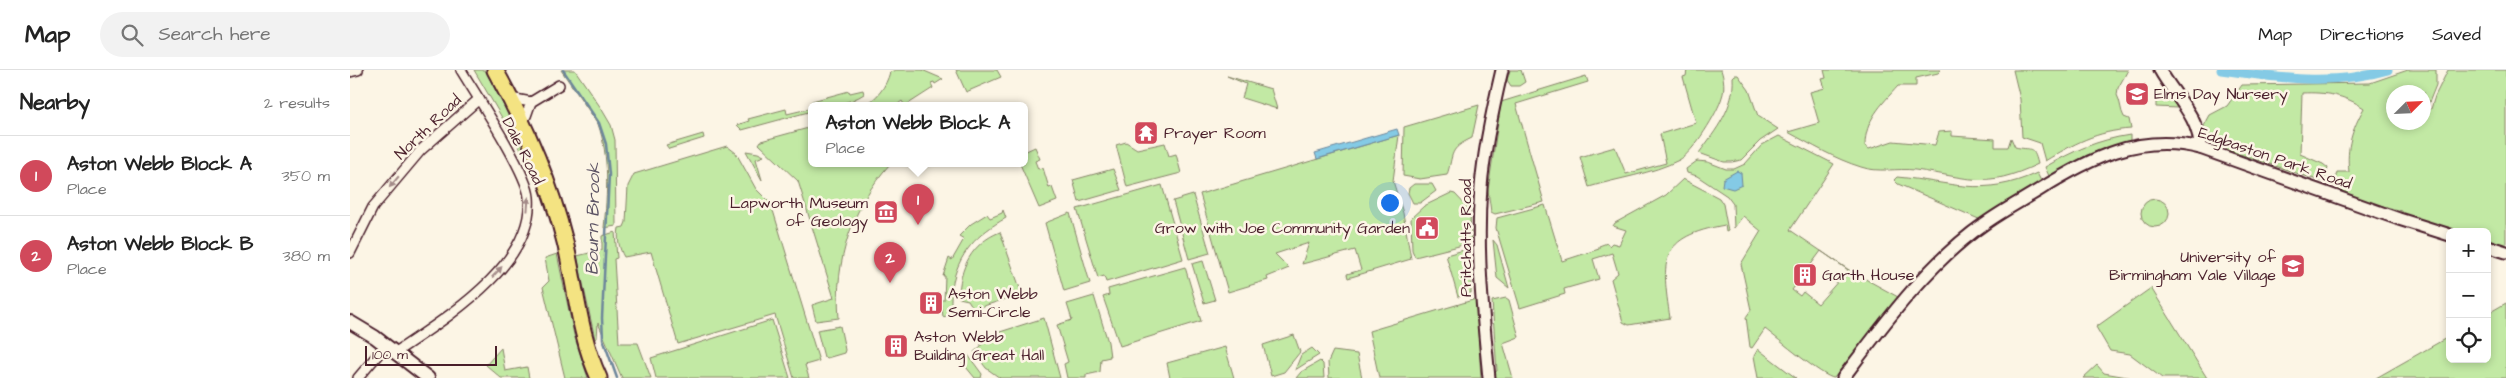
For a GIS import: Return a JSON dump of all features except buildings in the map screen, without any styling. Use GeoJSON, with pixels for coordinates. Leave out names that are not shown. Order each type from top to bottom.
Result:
{"type":"FeatureCollection","features":[{"type":"Feature","properties":{"kind":"highway"},"geometry":{"type":"LineString","coordinates":[[495,70],[520,119],[544,175],[558,219],[585,342],[599,378]]}},
{"type":"Feature","properties":{"kind":"main road"},"geometry":{"type":"LineString","coordinates":[[350,322],[391,349],[428,378]]}},
{"type":"Feature","properties":{"kind":"street"},"geometry":{"type":"LineString","coordinates":[[350,72],[358,70]]}},
{"type":"Feature","properties":{"kind":"street","name":"Dale Road"},"geometry":{"type":"LineString","coordinates":[[391,349],[472,298],[516,251],[525,228],[529,197],[519,169],[461,70]]}},
{"type":"Feature","properties":{"kind":"street","name":"Pritchatts Road"},"geometry":{"type":"LineString","coordinates":[[1489,378],[1480,285],[1481,186],[1494,103],[1502,70]]}},
{"type":"Feature","properties":{"kind":"street"},"geometry":{"type":"LineString","coordinates":[[2161,73],[2190,113],[2198,132],[2200,148]]}},
{"type":"Feature","properties":{"kind":"street"},"geometry":{"type":"LineString","coordinates":[[520,119],[526,116],[531,102],[559,85]]}},
{"type":"Feature","properties":{"kind":"street"},"geometry":{"type":"LineString","coordinates":[[510,98],[531,102]]}},
{"type":"Feature","properties":{"kind":"street","name":"North Road"},"geometry":{"type":"LineString","coordinates":[[350,253],[373,207],[421,150],[479,99]]}},
{"type":"Feature","properties":{"kind":"street","name":"Edgbaston Park Road"},"geometry":{"type":"LineString","coordinates":[[1843,378],[1898,306],[1956,247],[1984,224],[2066,174],[2095,159],[2132,146],[2166,143],[2200,148],[2399,219],[2446,234]]}},
{"type":"Feature","properties":{"kind":"street"},"geometry":{"type":"LineString","coordinates":[[2491,247],[2506,252]]}},
{"type":"Feature","properties":{"kind":"street"},"geometry":{"type":"LineString","coordinates":[[358,378],[391,349]]}},
{"type":"Feature","properties":{"kind":"green space"},"geometry":{"type":"Polygon","coordinates":[[[474,70],[485,70],[518,133],[534,172],[474,70]]]}},
{"type":"Feature","properties":{"kind":"green space"},"geometry":{"type":"Polygon","coordinates":[[[561,70],[575,70],[611,125],[615,140],[616,226],[604,228],[607,189],[606,163],[598,124],[561,70]]]}},
{"type":"Feature","properties":{"kind":"green space"},"geometry":{"type":"Polygon","coordinates":[[[896,70],[922,70],[943,79],[935,84],[934,82],[931,83],[933,88],[911,102],[869,102],[883,88],[890,72],[896,70]]]}},
{"type":"Feature","properties":{"kind":"green space"},"geometry":{"type":"Polygon","coordinates":[[[956,70],[997,70],[1001,77],[966,92],[956,70]]]}},
{"type":"Feature","properties":{"kind":"green space"},"geometry":{"type":"Polygon","coordinates":[[[1510,70],[1521,70],[1525,82],[1519,86],[1511,86],[1507,80],[1510,70]]]}},
{"type":"Feature","properties":{"kind":"green space"},"geometry":{"type":"Polygon","coordinates":[[[1687,70],[1721,70],[1724,84],[1723,94],[1716,112],[1691,149],[1685,156],[1669,165],[1589,187],[1580,157],[1615,147],[1626,174],[1666,163],[1660,134],[1696,123],[1683,77],[1686,76],[1687,70]]]}},
{"type":"Feature","properties":{"kind":"green space"},"geometry":{"type":"Polygon","coordinates":[[[1824,70],[1941,70],[1938,73],[1916,78],[1916,86],[1898,86],[1880,106],[1871,121],[1865,146],[1869,149],[1893,141],[1935,145],[1939,132],[1952,131],[1952,136],[1995,139],[1995,147],[2008,147],[2011,138],[2015,147],[2033,151],[2038,164],[2003,177],[1976,179],[1915,170],[1867,169],[1851,164],[1788,132],[1819,123],[1810,92],[1825,88],[1822,79],[1826,78],[1824,70]]]}},
{"type":"Feature","properties":{"kind":"green space"},"geometry":{"type":"Polygon","coordinates":[[[2013,70],[2128,70],[2118,88],[2117,95],[2124,117],[2129,119],[2131,129],[2107,132],[2086,139],[2045,161],[2040,143],[2022,137],[2020,99],[2013,70]]]}},
{"type":"Feature","properties":{"kind":"green space"},"geometry":{"type":"Polygon","coordinates":[[[2408,70],[2436,70],[2436,85],[2431,98],[2431,85],[2386,85],[2386,130],[2431,130],[2431,109],[2435,96],[2448,70],[2506,70],[2506,252],[2491,247],[2491,228],[2446,228],[2446,231],[2399,219],[2401,211],[2365,200],[2339,189],[2334,184],[2337,172],[2349,172],[2349,147],[2356,124],[2364,108],[2342,97],[2319,93],[2302,93],[2300,154],[2328,168],[2325,178],[2320,181],[2216,146],[2204,126],[2210,115],[2227,106],[2242,85],[2370,83],[2408,70]]]}},
{"type":"Feature","properties":{"kind":"green space"},"geometry":{"type":"Polygon","coordinates":[[[1738,75],[1749,90],[1758,116],[1778,129],[1760,141],[1741,160],[1724,162],[1699,153],[1718,127],[1728,108],[1733,88],[1733,77],[1738,75]]]}},
{"type":"Feature","properties":{"kind":"green space"},"geometry":{"type":"Polygon","coordinates":[[[1227,76],[1271,89],[1277,109],[1242,98],[1246,84],[1227,76]]]}},
{"type":"Feature","properties":{"kind":"green space"},"geometry":{"type":"Polygon","coordinates":[[[1586,76],[1588,82],[1516,104],[1544,202],[1495,214],[1491,212],[1488,190],[1501,102],[1586,76]]]}},
{"type":"Feature","properties":{"kind":"green space"},"geometry":{"type":"Polygon","coordinates":[[[2165,87],[2177,108],[2156,107],[2156,97],[2165,87]]]}},
{"type":"Feature","properties":{"kind":"green space"},"geometry":{"type":"Polygon","coordinates":[[[863,90],[864,94],[846,102],[812,102],[849,91],[850,93],[863,90]]]}},
{"type":"Feature","properties":{"kind":"green space"},"geometry":{"type":"Polygon","coordinates":[[[1479,105],[1472,138],[1455,149],[1447,175],[1420,179],[1403,176],[1404,127],[1479,105]]]}},
{"type":"Feature","properties":{"kind":"green space"},"geometry":{"type":"Polygon","coordinates":[[[786,109],[787,114],[808,109],[808,112],[742,130],[737,125],[749,121],[748,119],[786,109]]]}},
{"type":"Feature","properties":{"kind":"green space"},"geometry":{"type":"Polygon","coordinates":[[[808,128],[808,167],[888,167],[865,198],[848,236],[840,276],[839,318],[816,321],[812,305],[834,298],[798,181],[759,144],[761,141],[808,128]]]}},
{"type":"Feature","properties":{"kind":"green space"},"geometry":{"type":"Polygon","coordinates":[[[703,134],[704,138],[669,149],[666,145],[703,134]]]}},
{"type":"Feature","properties":{"kind":"green space"},"geometry":{"type":"Polygon","coordinates":[[[1399,135],[1393,181],[1403,213],[1411,259],[1348,278],[1347,274],[1361,270],[1355,250],[1302,264],[1309,243],[1275,254],[1289,268],[1267,277],[1268,280],[1228,292],[1200,194],[1399,135]]]}},
{"type":"Feature","properties":{"kind":"green space"},"geometry":{"type":"Polygon","coordinates":[[[2130,135],[2130,140],[2087,155],[2049,176],[2045,167],[2086,147],[2130,135]]]}},
{"type":"Feature","properties":{"kind":"green space"},"geometry":{"type":"Polygon","coordinates":[[[1779,136],[1834,164],[1790,230],[1821,251],[1792,290],[1800,296],[1803,292],[1818,304],[1848,270],[1822,251],[1849,270],[1898,297],[1834,378],[1811,365],[1765,329],[1752,348],[1750,347],[1746,317],[1751,310],[1741,264],[1761,231],[1743,216],[1734,228],[1733,204],[1727,196],[1697,176],[1687,173],[1686,169],[1697,161],[1708,162],[1726,169],[1734,169],[1745,164],[1762,145],[1779,136]]]}},
{"type":"Feature","properties":{"kind":"green space"},"geometry":{"type":"Polygon","coordinates":[[[1126,142],[1137,149],[1165,143],[1169,156],[1176,154],[1181,173],[1127,187],[1116,145],[1126,142]]]}},
{"type":"Feature","properties":{"kind":"green space"},"geometry":{"type":"Polygon","coordinates":[[[727,146],[736,153],[756,189],[771,204],[819,361],[805,365],[809,378],[794,378],[775,315],[678,344],[651,252],[624,257],[621,250],[618,240],[619,228],[624,227],[626,222],[628,186],[634,174],[727,146]]]}},
{"type":"Feature","properties":{"kind":"green space"},"geometry":{"type":"Polygon","coordinates":[[[1035,147],[1040,159],[1035,161],[1038,169],[1043,168],[1049,188],[1052,187],[1057,201],[1039,208],[1021,167],[1028,167],[1028,150],[1035,147]]]}},
{"type":"Feature","properties":{"kind":"green space"},"geometry":{"type":"Polygon","coordinates":[[[746,151],[764,156],[756,159],[762,180],[746,151]]]}},
{"type":"Feature","properties":{"kind":"green space"},"geometry":{"type":"Polygon","coordinates":[[[1113,169],[1121,190],[1079,202],[1073,180],[1113,169]]]}},
{"type":"Feature","properties":{"kind":"green space"},"geometry":{"type":"Polygon","coordinates":[[[2037,173],[2041,181],[1981,220],[1898,184],[1894,180],[1897,177],[1951,185],[1983,187],[2017,181],[2037,173]]]}},
{"type":"Feature","properties":{"kind":"green space"},"geometry":{"type":"Polygon","coordinates":[[[1683,179],[1719,198],[1723,204],[1728,231],[1726,232],[1725,225],[1687,236],[1676,244],[1669,254],[1666,266],[1666,280],[1670,318],[1629,325],[1623,322],[1611,279],[1618,273],[1612,253],[1593,259],[1599,279],[1564,289],[1565,294],[1520,308],[1496,228],[1497,218],[1545,205],[1562,261],[1599,249],[1599,246],[1607,243],[1609,246],[1612,243],[1619,245],[1626,230],[1613,226],[1615,223],[1666,195],[1683,179]]]}},
{"type":"Feature","properties":{"kind":"green space"},"geometry":{"type":"Polygon","coordinates":[[[1414,184],[1432,184],[1436,191],[1420,203],[1413,203],[1408,193],[1409,188],[1414,184]]]}},
{"type":"Feature","properties":{"kind":"green space"},"geometry":{"type":"Polygon","coordinates":[[[1162,185],[1183,259],[1106,282],[1104,276],[1098,278],[1077,209],[1162,185]]]}},
{"type":"Feature","properties":{"kind":"green space"},"geometry":{"type":"Polygon","coordinates":[[[1451,193],[1455,194],[1470,210],[1471,243],[1415,257],[1412,250],[1411,218],[1424,206],[1451,193]]]}},
{"type":"Feature","properties":{"kind":"green space"},"geometry":{"type":"Polygon","coordinates":[[[1193,195],[1210,253],[1189,259],[1173,201],[1193,195]]]}},
{"type":"Feature","properties":{"kind":"green space"},"geometry":{"type":"Polygon","coordinates":[[[2155,199],[2165,203],[2169,213],[2165,223],[2155,227],[2145,223],[2141,213],[2145,203],[2155,199]]]}},
{"type":"Feature","properties":{"kind":"green space"},"geometry":{"type":"Polygon","coordinates":[[[1003,210],[1006,218],[986,231],[964,254],[952,287],[951,304],[953,314],[943,317],[941,300],[944,300],[945,276],[943,276],[949,258],[952,260],[964,239],[959,236],[971,224],[987,214],[990,218],[1002,213],[1003,210]]]}},
{"type":"Feature","properties":{"kind":"green space"},"geometry":{"type":"Polygon","coordinates":[[[1070,213],[1090,283],[1064,291],[1045,223],[1070,213]]]}},
{"type":"Feature","properties":{"kind":"green space"},"geometry":{"type":"Polygon","coordinates":[[[615,232],[617,258],[614,259],[619,343],[638,343],[651,378],[622,378],[598,323],[597,338],[595,339],[577,256],[602,250],[602,236],[615,232]]]}},
{"type":"Feature","properties":{"kind":"green space"},"geometry":{"type":"Polygon","coordinates":[[[1000,232],[1022,294],[974,309],[968,300],[959,298],[961,277],[969,258],[975,250],[990,237],[1000,232]]]}},
{"type":"Feature","properties":{"kind":"green space"},"geometry":{"type":"Polygon","coordinates":[[[1493,240],[1497,245],[1509,288],[1497,278],[1493,240]]]}},
{"type":"Feature","properties":{"kind":"green space"},"geometry":{"type":"Polygon","coordinates":[[[1471,248],[1471,293],[1458,297],[1446,255],[1471,248]]]}},
{"type":"Feature","properties":{"kind":"green space"},"geometry":{"type":"Polygon","coordinates":[[[557,254],[574,335],[588,378],[565,378],[543,287],[549,281],[545,258],[557,254]]]}},
{"type":"Feature","properties":{"kind":"green space"},"geometry":{"type":"Polygon","coordinates":[[[1203,261],[1215,300],[1204,303],[1192,264],[1203,261]]]}},
{"type":"Feature","properties":{"kind":"green space"},"geometry":{"type":"Polygon","coordinates":[[[1185,267],[1201,321],[1120,346],[1103,297],[1109,295],[1108,289],[1185,267]]]}},
{"type":"Feature","properties":{"kind":"green space"},"geometry":{"type":"Polygon","coordinates":[[[2151,288],[2207,378],[2162,378],[2130,354],[2110,351],[2096,327],[2151,288]]]}},
{"type":"Feature","properties":{"kind":"green space"},"geometry":{"type":"Polygon","coordinates":[[[1094,296],[1108,342],[1110,357],[1101,359],[1100,372],[1086,375],[1086,378],[1067,378],[1064,364],[1068,362],[1057,325],[1072,320],[1067,304],[1094,296]]]}},
{"type":"Feature","properties":{"kind":"green space"},"geometry":{"type":"Polygon","coordinates":[[[1506,298],[1509,300],[1519,337],[1503,343],[1513,378],[1494,378],[1493,372],[1497,371],[1492,301],[1506,298]]]}},
{"type":"Feature","properties":{"kind":"green space"},"geometry":{"type":"Polygon","coordinates":[[[1476,299],[1481,378],[1379,378],[1369,331],[1476,299]]]}},
{"type":"Feature","properties":{"kind":"green space"},"geometry":{"type":"Polygon","coordinates":[[[2506,303],[2506,378],[2376,378],[2446,338],[2446,363],[2491,363],[2491,312],[2506,303]]]}},
{"type":"Feature","properties":{"kind":"green space"},"geometry":{"type":"Polygon","coordinates":[[[1044,318],[1060,378],[1000,378],[986,368],[974,352],[981,346],[981,338],[1044,318]]]}},
{"type":"Feature","properties":{"kind":"green space"},"geometry":{"type":"Polygon","coordinates":[[[772,320],[790,378],[656,378],[651,358],[772,320]]]}},
{"type":"Feature","properties":{"kind":"green space"},"geometry":{"type":"Polygon","coordinates":[[[840,326],[844,353],[827,358],[824,357],[817,330],[840,326]]]}},
{"type":"Feature","properties":{"kind":"green space"},"geometry":{"type":"Polygon","coordinates":[[[1294,335],[1300,352],[1284,372],[1271,376],[1263,345],[1294,335]]]}},
{"type":"Feature","properties":{"kind":"green space"},"geometry":{"type":"Polygon","coordinates":[[[1225,347],[1234,378],[1170,378],[1167,363],[1225,347]]]}},
{"type":"Feature","properties":{"kind":"green space"},"geometry":{"type":"Polygon","coordinates":[[[501,348],[505,371],[527,367],[529,378],[501,378],[486,365],[501,348]]]}},
{"type":"Feature","properties":{"kind":"green space"},"geometry":{"type":"Polygon","coordinates":[[[1312,348],[1319,355],[1295,370],[1301,355],[1312,348]]]}},
{"type":"Feature","properties":{"kind":"green space"},"geometry":{"type":"Polygon","coordinates":[[[1758,349],[1796,378],[1758,378],[1754,356],[1758,349]]]}},
{"type":"Feature","properties":{"kind":"green space"},"geometry":{"type":"Polygon","coordinates":[[[1333,351],[1357,354],[1362,378],[1329,378],[1328,362],[1333,351]]]}},
{"type":"Feature","properties":{"kind":"green space"},"geometry":{"type":"Polygon","coordinates":[[[968,355],[982,374],[981,378],[975,378],[961,361],[968,355]]]}},
{"type":"Feature","properties":{"kind":"green space"},"geometry":{"type":"Polygon","coordinates":[[[1320,361],[1323,364],[1324,378],[1296,378],[1301,372],[1320,361]]]}},
{"type":"Feature","properties":{"kind":"green space"},"geometry":{"type":"Polygon","coordinates":[[[2097,365],[2104,373],[2133,378],[2083,378],[2097,365]]]}},
{"type":"Feature","properties":{"kind":"water"},"geometry":{"type":"Polygon","coordinates":[[[1397,129],[1399,135],[1317,159],[1315,153],[1397,129]]]}},
{"type":"Feature","properties":{"kind":"water"},"geometry":{"type":"Polygon","coordinates":[[[1737,171],[1741,173],[1742,185],[1733,189],[1722,186],[1723,179],[1737,171]]]}},
{"type":"Feature","properties":{"kind":"waterway","name":"Bourn Brook"},"geometry":{"type":"LineString","coordinates":[[563,70],[599,123],[606,144],[609,174],[602,318],[603,339],[617,378]]}},
{"type":"Feature","properties":{"kind":"waterway"},"geometry":{"type":"LineString","coordinates":[[2221,70],[2305,79],[2346,78],[2388,70]]}},
{"type":"Feature","properties":{"kind":"place","name":"Elms Day Nursery"},"geometry":{"type":"Point","coordinates":[2137,94]}},
{"type":"Feature","properties":{"kind":"place","name":"Prayer Room"},"geometry":{"type":"Point","coordinates":[1146,133]}},
{"type":"Feature","properties":{"kind":"place","name":"Lapworth Museum of Geology"},"geometry":{"type":"Point","coordinates":[886,212]}},
{"type":"Feature","properties":{"kind":"place","name":"Aston Webb Block A"},"geometry":{"type":"Point","coordinates":[918,225]}},
{"type":"Feature","properties":{"kind":"place","name":"Grow with Joe Community Garden"},"geometry":{"type":"Point","coordinates":[1427,228]}},
{"type":"Feature","properties":{"kind":"place","name":"University of Birmingham Vale Village"},"geometry":{"type":"Point","coordinates":[2293,266]}},
{"type":"Feature","properties":{"kind":"place","name":"Garth House"},"geometry":{"type":"Point","coordinates":[1805,275]}},
{"type":"Feature","properties":{"kind":"place","name":"Aston Webb Block B"},"geometry":{"type":"Point","coordinates":[890,283]}},
{"type":"Feature","properties":{"kind":"place","name":"Aston Webb Semi-Circle"},"geometry":{"type":"Point","coordinates":[931,303]}},
{"type":"Feature","properties":{"kind":"place","name":"Aston Webb Building Great Hall"},"geometry":{"type":"Point","coordinates":[896,346]}}]}
